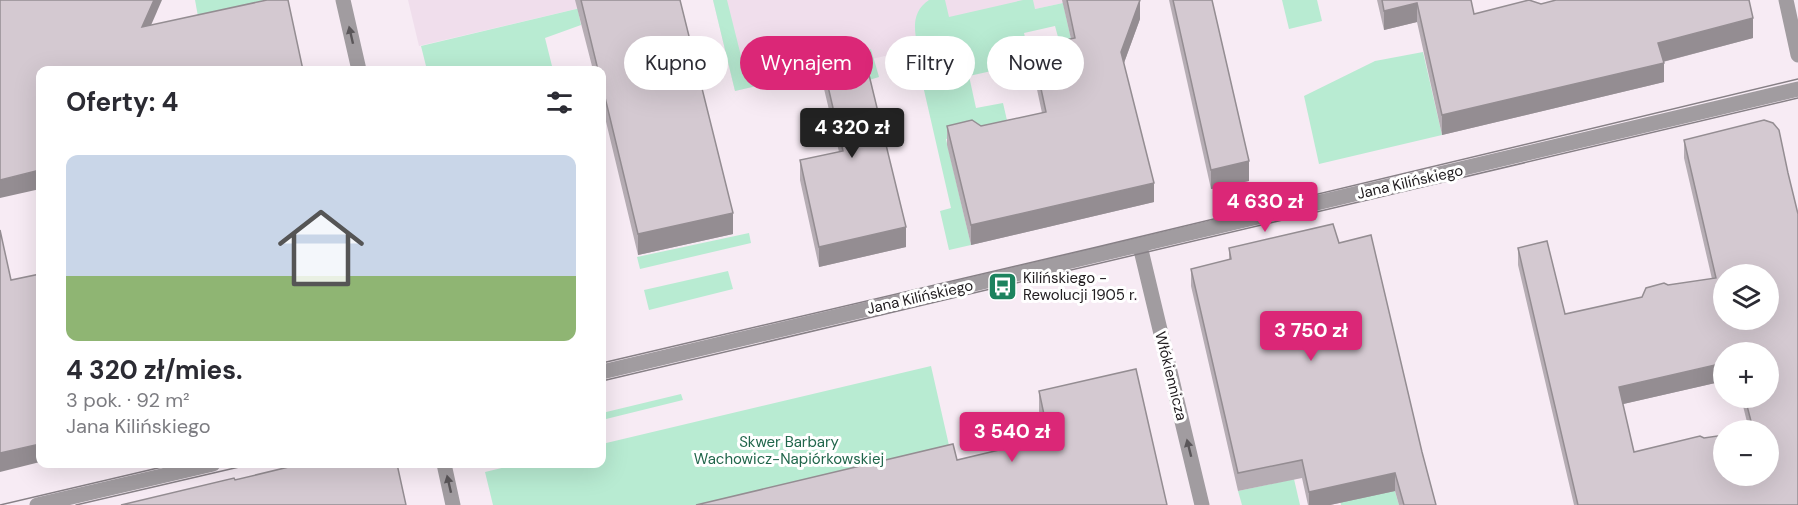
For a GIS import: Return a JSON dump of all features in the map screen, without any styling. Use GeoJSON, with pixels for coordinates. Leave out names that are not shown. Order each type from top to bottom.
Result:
{"type":"FeatureCollection","features":[{"type":"Feature","properties":{"kind":"street"},"geometry":{"type":"LineString","coordinates":[[343,0],[358,66]]}},
{"type":"Feature","properties":{"kind":"street"},"geometry":{"type":"LineString","coordinates":[[1786,0],[1798,55]]}},
{"type":"Feature","properties":{"kind":"street","name":"Jana Kilińskiego"},"geometry":{"type":"LineString","coordinates":[[606,371],[1798,89]]}},
{"type":"Feature","properties":{"kind":"street","name":"Włókiennicza"},"geometry":{"type":"LineString","coordinates":[[1140,246],[1202,505]]}},
{"type":"Feature","properties":{"kind":"street"},"geometry":{"type":"LineString","coordinates":[[37,505],[196,468]]}},
{"type":"Feature","properties":{"kind":"street"},"geometry":{"type":"LineString","coordinates":[[445,468],[453,505]]}},
{"type":"Feature","properties":{"kind":"shaded area"},"geometry":{"type":"Polygon","coordinates":[[[408,0],[614,0],[419,46],[408,0]]]}},
{"type":"Feature","properties":{"kind":"shaded area"},"geometry":{"type":"Polygon","coordinates":[[[713,0],[1062,0],[1063,3],[1035,9],[955,36],[885,36],[885,56],[873,59],[873,36],[740,36],[740,90],[735,91],[728,62],[728,36],[722,36],[713,0]]]}},
{"type":"Feature","properties":{"kind":"green space"},"geometry":{"type":"Polygon","coordinates":[[[195,0],[284,0],[201,33],[195,0]]]}},
{"type":"Feature","properties":{"kind":"green space"},"geometry":{"type":"Polygon","coordinates":[[[619,0],[578,10],[581,25],[545,38],[552,66],[426,66],[421,46],[619,0]]]}},
{"type":"Feature","properties":{"kind":"green space"},"geometry":{"type":"Polygon","coordinates":[[[713,0],[727,0],[740,52],[740,90],[735,91],[728,62],[728,36],[722,36],[713,0]]]}},
{"type":"Feature","properties":{"kind":"green space"},"geometry":{"type":"Polygon","coordinates":[[[929,0],[945,0],[949,17],[1023,0],[1033,0],[1035,9],[1063,3],[1070,36],[1058,36],[1055,26],[1024,33],[1025,36],[987,36],[987,72],[975,75],[975,36],[916,36],[915,21],[922,6],[929,0]]]}},
{"type":"Feature","properties":{"kind":"green space"},"geometry":{"type":"Polygon","coordinates":[[[1282,0],[1317,0],[1322,21],[1289,29],[1282,0]]]}},
{"type":"Feature","properties":{"kind":"green space"},"geometry":{"type":"Polygon","coordinates":[[[1423,52],[1442,135],[1319,164],[1304,96],[1375,61],[1423,52]]]}},
{"type":"Feature","properties":{"kind":"green space"},"geometry":{"type":"Polygon","coordinates":[[[873,56],[879,77],[873,79],[873,56]]]}},
{"type":"Feature","properties":{"kind":"green space"},"geometry":{"type":"Polygon","coordinates":[[[924,90],[972,90],[976,108],[1003,103],[1009,129],[989,127],[946,139],[971,245],[949,250],[940,211],[951,208],[924,90]]]}},
{"type":"Feature","properties":{"kind":"green space"},"geometry":{"type":"Polygon","coordinates":[[[749,233],[751,243],[640,269],[637,257],[749,233]]]}},
{"type":"Feature","properties":{"kind":"green space"},"geometry":{"type":"Polygon","coordinates":[[[728,271],[733,289],[649,310],[644,290],[728,271]]]}},
{"type":"Feature","properties":{"kind":"green space","name":"Skwer Barbary Wachowicz-Napiórkowskiej"},"geometry":{"type":"Polygon","coordinates":[[[931,366],[953,463],[780,505],[493,505],[485,472],[502,468],[606,468],[606,443],[931,366]]]}},
{"type":"Feature","properties":{"kind":"green space"},"geometry":{"type":"Polygon","coordinates":[[[681,394],[683,400],[606,419],[606,412],[681,394]]]}},
{"type":"Feature","properties":{"kind":"green space"},"geometry":{"type":"Polygon","coordinates":[[[1391,478],[1399,505],[1341,505],[1337,486],[1391,478]]]}},
{"type":"Feature","properties":{"kind":"green space"},"geometry":{"type":"Polygon","coordinates":[[[1294,479],[1300,505],[1242,505],[1238,491],[1294,479]]]}},
{"type":"Feature","properties":{"kind":"building"},"geometry":{"type":"Polygon","coordinates":[[[0,0],[154,0],[142,27],[267,0],[288,0],[302,66],[36,66],[36,171],[0,180],[0,0]]]}},
{"type":"Feature","properties":{"kind":"building"},"geometry":{"type":"Polygon","coordinates":[[[581,0],[680,0],[689,36],[624,36],[624,90],[702,90],[733,213],[638,234],[606,102],[606,66],[597,66],[581,0]]]}},
{"type":"Feature","properties":{"kind":"building"},"geometry":{"type":"Polygon","coordinates":[[[1067,0],[1140,0],[1121,52],[1154,183],[971,225],[947,126],[972,120],[981,126],[1046,112],[1041,90],[1084,90],[1084,36],[1075,36],[1067,0]]]}},
{"type":"Feature","properties":{"kind":"building"},"geometry":{"type":"Polygon","coordinates":[[[1173,0],[1212,0],[1249,161],[1211,170],[1173,0]]]}},
{"type":"Feature","properties":{"kind":"building"},"geometry":{"type":"Polygon","coordinates":[[[1382,0],[1471,0],[1474,14],[1529,0],[1541,4],[1556,0],[1749,0],[1753,18],[1658,43],[1664,63],[1442,115],[1417,3],[1384,11],[1382,0]]]}},
{"type":"Feature","properties":{"kind":"building"},"geometry":{"type":"Polygon","coordinates":[[[829,90],[873,90],[906,227],[819,247],[800,160],[843,151],[829,90]]]}},
{"type":"Feature","properties":{"kind":"building"},"geometry":{"type":"Polygon","coordinates":[[[1764,120],[1773,123],[1779,130],[1798,214],[1798,505],[1578,505],[1518,248],[1547,241],[1565,314],[1642,297],[1646,288],[1664,283],[1668,285],[1713,278],[1713,330],[1779,330],[1779,264],[1713,265],[1684,140],[1764,120]],[[1713,342],[1713,366],[1619,387],[1634,452],[1700,436],[1713,437],[1713,486],[1779,486],[1779,420],[1751,420],[1748,408],[1779,408],[1779,342],[1713,342]]]}},
{"type":"Feature","properties":{"kind":"building"},"geometry":{"type":"Polygon","coordinates":[[[1333,224],[1339,243],[1371,235],[1436,505],[1404,505],[1395,473],[1309,492],[1302,460],[1238,473],[1191,269],[1231,259],[1229,248],[1333,224]]]}},
{"type":"Feature","properties":{"kind":"building"},"geometry":{"type":"Polygon","coordinates":[[[0,230],[11,280],[36,275],[36,445],[0,453],[0,230]]]}},
{"type":"Feature","properties":{"kind":"building"},"geometry":{"type":"Polygon","coordinates":[[[1136,369],[1167,505],[696,505],[953,444],[957,460],[1049,438],[1039,391],[1136,369]]]}},
{"type":"Feature","properties":{"kind":"building"},"geometry":{"type":"Polygon","coordinates":[[[284,468],[398,468],[406,505],[121,505],[234,478],[235,480],[284,468]]]}},
{"type":"Feature","properties":{"kind":"tram line"},"geometry":{"type":"LineString","coordinates":[[606,362],[1798,79]]}},
{"type":"Feature","properties":{"kind":"tram line"},"geometry":{"type":"LineString","coordinates":[[606,380],[1798,98]]}},
{"type":"Feature","properties":{"kind":"tram line"},"geometry":{"type":"LineString","coordinates":[[0,505],[158,468]]}},
{"type":"Feature","properties":{"kind":"tram line"},"geometry":{"type":"LineString","coordinates":[[76,505],[235,468]]}},
{"type":"Feature","properties":{"kind":"place","name":"Kilińskiego - Rewolucji 1905 r."},"geometry":{"type":"Point","coordinates":[1002,287]}}]}
